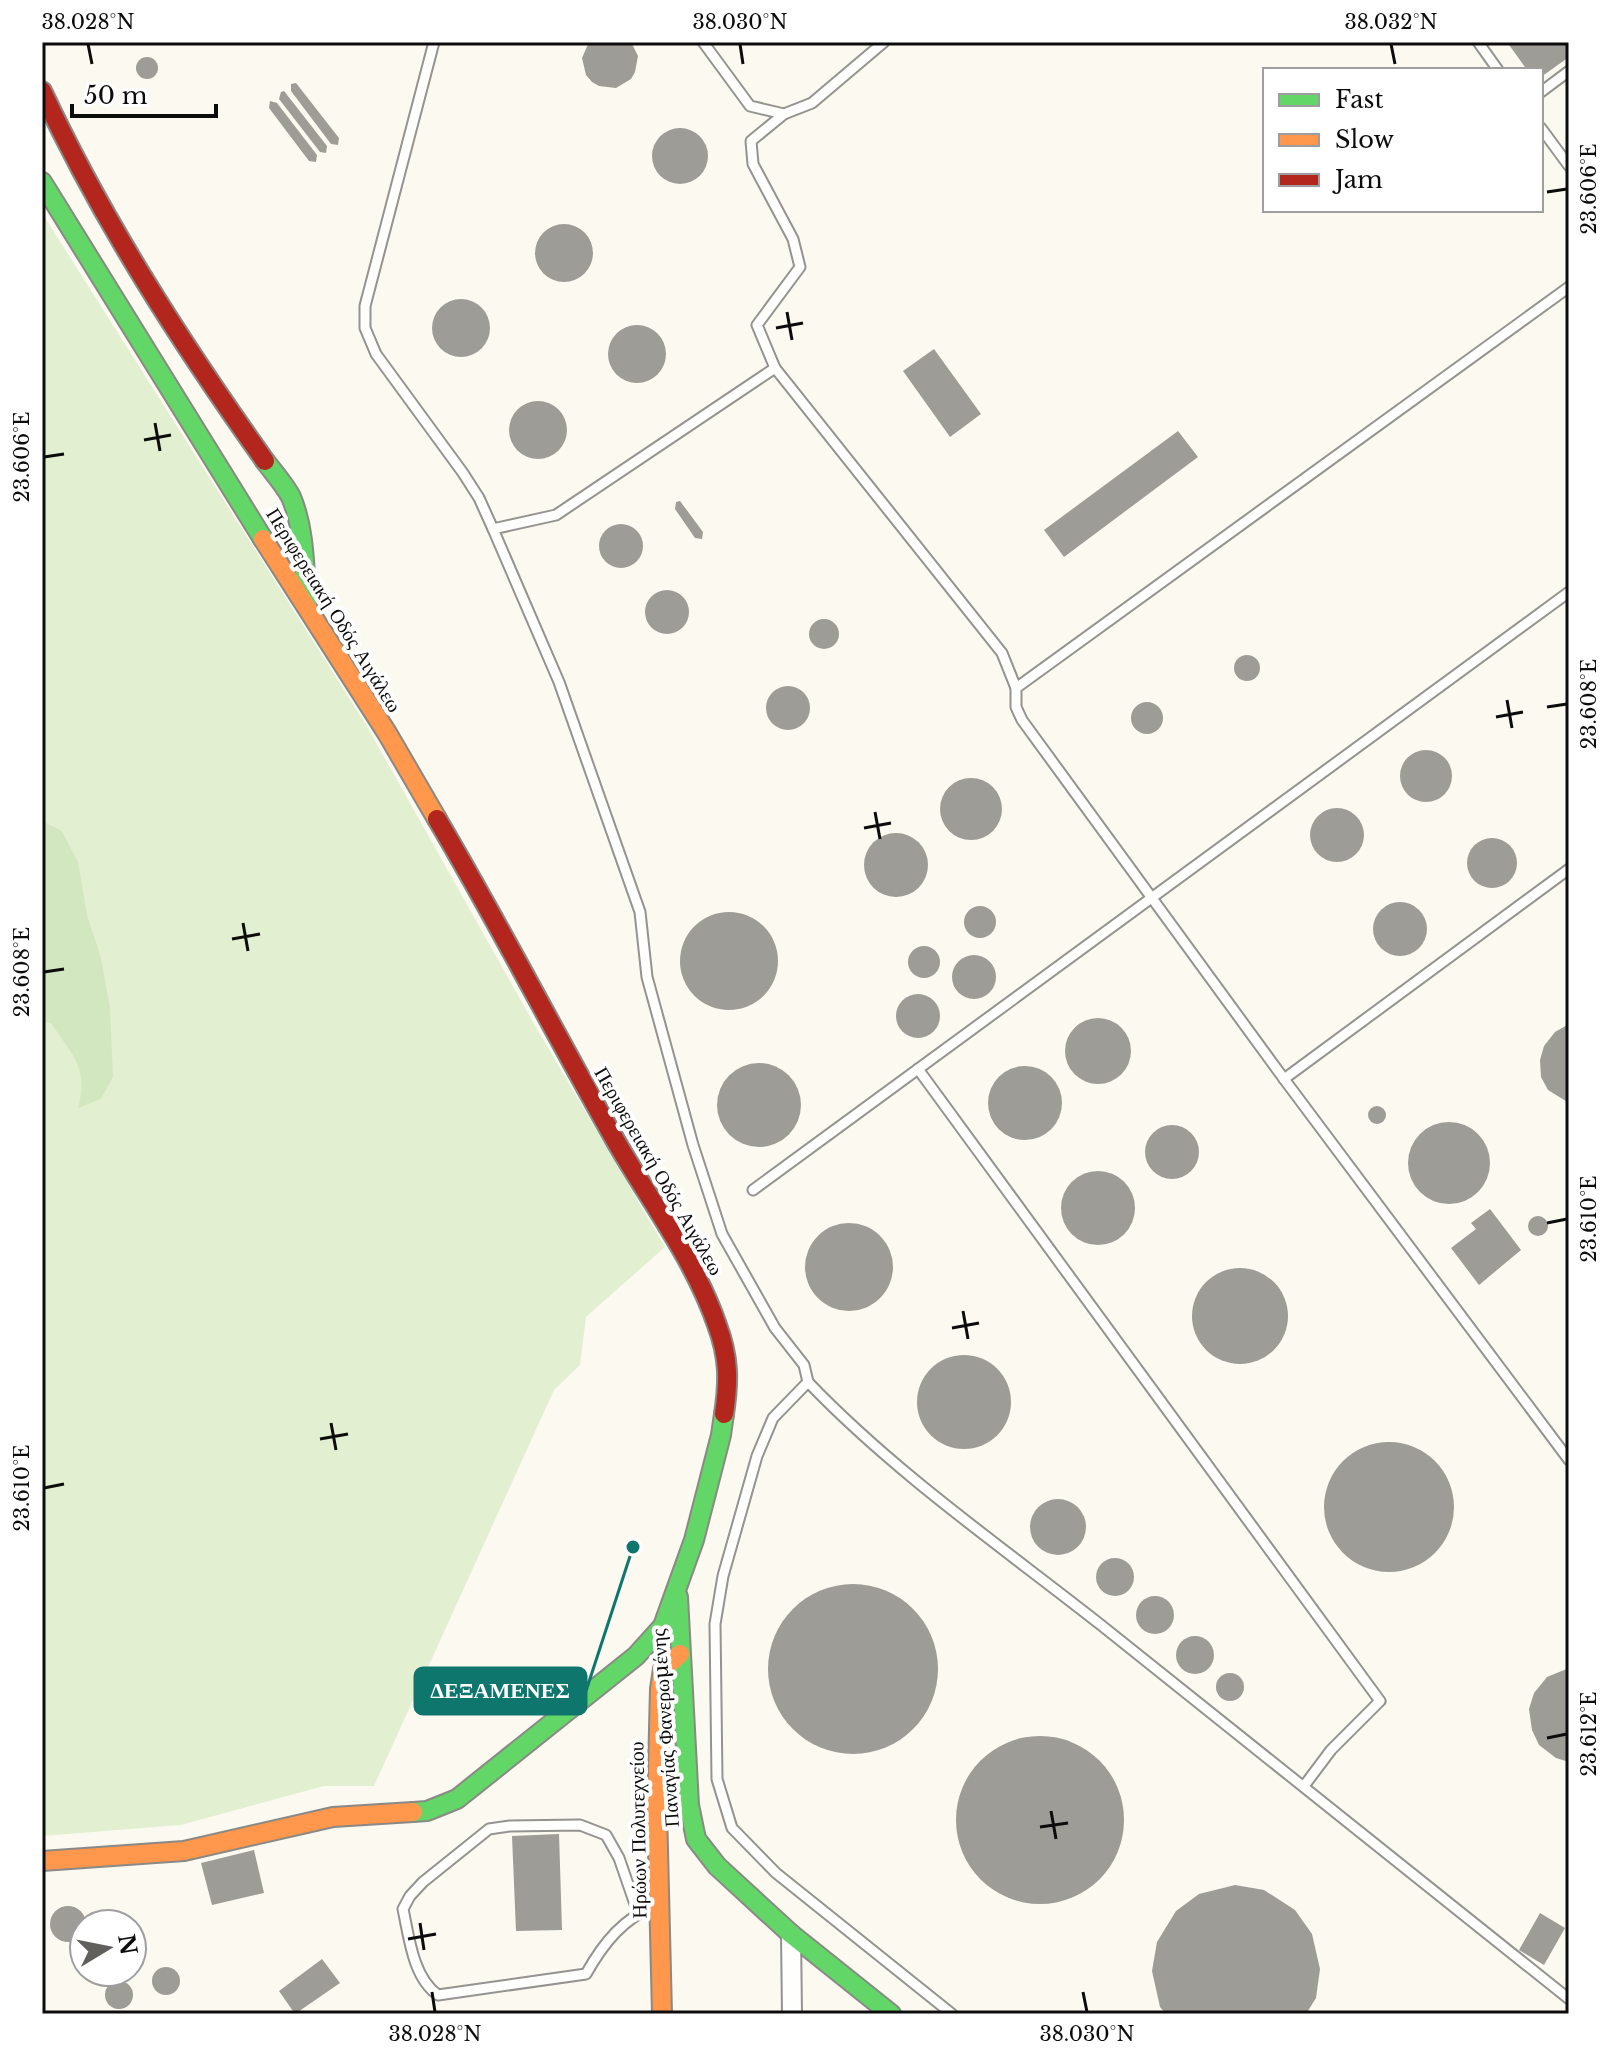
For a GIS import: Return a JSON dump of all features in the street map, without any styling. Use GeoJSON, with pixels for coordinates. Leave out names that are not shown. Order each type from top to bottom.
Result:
{"type":"FeatureCollection","features":[{"type":"Feature","properties":{"kind":"main road"},"geometry":{"type":"LineString","coordinates":[[42,91],[65,144],[130,257],[219,395],[290,495],[301,532],[308,608]]}},
{"type":"Feature","properties":{"kind":"main road","name":"Περιφερειακή Οδός Αιγάλεω"},"geometry":{"type":"LineString","coordinates":[[42,182],[99,278],[387,733],[482,895],[615,1140],[690,1265],[717,1323],[729,1377],[721,1435],[694,1540],[663,1626],[636,1656],[457,1799],[427,1811],[333,1817],[184,1851],[42,1861]]}},
{"type":"Feature","properties":{"kind":"main road","name":"Παναγίας Φανερωμένης"},"geometry":{"type":"LineString","coordinates":[[678,1591],[689,1805],[696,1839],[717,1866],[791,1934],[891,2014]]}},
{"type":"Feature","properties":{"kind":"main road","name":"Ηρώων Πολυτεχνείου"},"geometry":{"type":"LineString","coordinates":[[662,2014],[657,1809],[660,1689],[663,1669],[680,1654]]}},
{"type":"Feature","properties":{"kind":"street"},"geometry":{"type":"LineString","coordinates":[[791,1934],[792,2014]]}},
{"type":"Feature","properties":{"kind":"lane"},"geometry":{"type":"LineString","coordinates":[[434,42],[365,306],[365,328],[376,354],[479,498],[559,682],[640,912],[647,977],[693,1145],[722,1234],[775,1328],[804,1365],[808,1382],[845,1420],[1569,1999]]}},
{"type":"Feature","properties":{"kind":"lane"},"geometry":{"type":"LineString","coordinates":[[703,42],[750,106],[784,114]]}},
{"type":"Feature","properties":{"kind":"lane"},"geometry":{"type":"LineString","coordinates":[[884,42],[812,103],[784,114],[751,141],[753,164],[793,239],[800,267],[757,325],[775,368],[1002,653],[1016,688],[1016,707],[1022,720],[1284,1079],[1569,1460]]}},
{"type":"Feature","properties":{"kind":"lane"},"geometry":{"type":"LineString","coordinates":[[1478,42],[1497,68]]}},
{"type":"Feature","properties":{"kind":"lane"},"geometry":{"type":"LineString","coordinates":[[1543,90],[1569,71]]}},
{"type":"Feature","properties":{"kind":"lane"},"geometry":{"type":"LineString","coordinates":[[1543,131],[1569,166]]}},
{"type":"Feature","properties":{"kind":"lane"},"geometry":{"type":"LineString","coordinates":[[1016,688],[1569,287]]}},
{"type":"Feature","properties":{"kind":"lane"},"geometry":{"type":"LineString","coordinates":[[493,529],[556,515],[775,368]]}},
{"type":"Feature","properties":{"kind":"lane"},"geometry":{"type":"LineString","coordinates":[[753,1190],[1569,592]]}},
{"type":"Feature","properties":{"kind":"lane"},"geometry":{"type":"LineString","coordinates":[[1284,1079],[1569,869]]}},
{"type":"Feature","properties":{"kind":"lane"},"geometry":{"type":"LineString","coordinates":[[918,1069],[1380,1701],[1331,1750],[1304,1786]]}},
{"type":"Feature","properties":{"kind":"lane"},"geometry":{"type":"LineString","coordinates":[[808,1382],[773,1418],[757,1456],[723,1576],[715,1624],[717,1779],[732,1828],[776,1873],[952,2014]]}},
{"type":"Feature","properties":{"kind":"lane"},"geometry":{"type":"LineString","coordinates":[[638,1913],[619,1858],[606,1835],[580,1825],[489,1829],[423,1882],[403,1909],[415,1959],[427,1988],[438,1995],[586,1974],[615,1931],[638,1913],[660,1903]]}},
{"type":"Feature","properties":{"kind":"green space"},"geometry":{"type":"Polygon","coordinates":[[[42,213],[365,723],[533,1022],[665,1247],[586,1317],[580,1365],[554,1390],[374,1786],[324,1786],[181,1825],[42,1836],[42,213]]]}},
{"type":"Feature","properties":{"kind":"green space"},"geometry":{"type":"Polygon","coordinates":[[[42,821],[62,831],[78,862],[87,915],[101,958],[110,1008],[113,1077],[101,1099],[78,1108],[81,1082],[76,1062],[51,1023],[42,1022],[42,821]]]}},
{"type":"Feature","properties":{"kind":"building"},"geometry":{"type":"Polygon","coordinates":[[[589,42],[631,42],[638,56],[631,79],[616,88],[592,82],[586,75],[582,58],[589,42]]]}},
{"type":"Feature","properties":{"kind":"building"},"geometry":{"type":"Polygon","coordinates":[[[1507,42],[1569,42],[1569,57],[1543,76],[1543,68],[1526,68],[1507,42]]]}},
{"type":"Feature","properties":{"kind":"building"},"geometry":{"type":"Polygon","coordinates":[[[143,57],[151,57],[158,68],[151,79],[143,79],[136,72],[136,64],[143,57]]]}},
{"type":"Feature","properties":{"kind":"building"},"geometry":{"type":"Polygon","coordinates":[[[296,83],[339,138],[338,145],[331,144],[291,91],[291,84],[296,83]]]}},
{"type":"Feature","properties":{"kind":"building"},"geometry":{"type":"Polygon","coordinates":[[[284,91],[327,146],[326,153],[320,152],[279,99],[284,91]]]}},
{"type":"Feature","properties":{"kind":"building"},"geometry":{"type":"Polygon","coordinates":[[[270,101],[277,103],[317,155],[316,162],[309,161],[269,108],[270,101]]]}},
{"type":"Feature","properties":{"kind":"building"},"geometry":{"type":"Polygon","coordinates":[[[680,128],[700,136],[708,156],[700,176],[680,184],[660,176],[652,156],[660,136],[680,128]]]}},
{"type":"Feature","properties":{"kind":"building"},"geometry":{"type":"Polygon","coordinates":[[[564,224],[575,226],[584,233],[591,242],[591,264],[584,273],[575,280],[564,282],[553,280],[544,273],[537,264],[535,253],[537,242],[544,233],[553,226],[564,224]]]}},
{"type":"Feature","properties":{"kind":"building"},"geometry":{"type":"Polygon","coordinates":[[[461,299],[472,301],[481,308],[488,317],[488,339],[481,348],[472,355],[461,357],[450,355],[441,348],[434,339],[432,328],[434,317],[441,308],[450,301],[461,299]]]}},
{"type":"Feature","properties":{"kind":"building"},"geometry":{"type":"Polygon","coordinates":[[[637,325],[648,327],[657,334],[664,343],[664,365],[657,374],[648,381],[637,383],[626,381],[617,374],[610,365],[608,354],[610,343],[617,334],[626,327],[637,325]]]}},
{"type":"Feature","properties":{"kind":"building"},"geometry":{"type":"Polygon","coordinates":[[[934,349],[981,414],[950,437],[903,371],[934,349]]]}},
{"type":"Feature","properties":{"kind":"building"},"geometry":{"type":"Polygon","coordinates":[[[538,401],[549,403],[558,410],[565,419],[565,441],[558,450],[549,457],[538,459],[527,457],[518,450],[511,441],[509,430],[511,419],[518,410],[527,403],[538,401]]]}},
{"type":"Feature","properties":{"kind":"building"},"geometry":{"type":"Polygon","coordinates":[[[1178,431],[1198,457],[1064,557],[1044,530],[1178,431]]]}},
{"type":"Feature","properties":{"kind":"building"},"geometry":{"type":"Polygon","coordinates":[[[680,501],[703,532],[702,539],[695,538],[675,509],[676,502],[680,501]]]}},
{"type":"Feature","properties":{"kind":"building"},"geometry":{"type":"Polygon","coordinates":[[[621,524],[637,530],[643,546],[637,562],[621,568],[605,562],[599,546],[605,530],[621,524]]]}},
{"type":"Feature","properties":{"kind":"building"},"geometry":{"type":"Polygon","coordinates":[[[667,590],[683,596],[689,612],[683,628],[667,634],[651,628],[645,612],[651,596],[667,590]]]}},
{"type":"Feature","properties":{"kind":"building"},"geometry":{"type":"Polygon","coordinates":[[[824,619],[835,623],[839,634],[835,645],[824,649],[813,645],[809,634],[813,623],[824,619]]]}},
{"type":"Feature","properties":{"kind":"building"},"geometry":{"type":"Polygon","coordinates":[[[1247,655],[1256,659],[1260,668],[1256,677],[1247,681],[1238,677],[1234,668],[1238,659],[1247,655]]]}},
{"type":"Feature","properties":{"kind":"building"},"geometry":{"type":"Polygon","coordinates":[[[788,686],[804,692],[810,708],[804,724],[788,730],[772,724],[766,708],[772,692],[788,686]]]}},
{"type":"Feature","properties":{"kind":"building"},"geometry":{"type":"Polygon","coordinates":[[[1147,702],[1158,707],[1163,718],[1158,729],[1147,734],[1136,729],[1131,718],[1136,707],[1147,702]]]}},
{"type":"Feature","properties":{"kind":"building"},"geometry":{"type":"Polygon","coordinates":[[[1426,750],[1444,758],[1452,776],[1444,794],[1426,802],[1408,794],[1400,776],[1408,758],[1426,750]]]}},
{"type":"Feature","properties":{"kind":"building"},"geometry":{"type":"Polygon","coordinates":[[[971,778],[993,787],[1002,809],[993,831],[971,840],[949,831],[940,809],[949,787],[971,778]]]}},
{"type":"Feature","properties":{"kind":"building"},"geometry":{"type":"Polygon","coordinates":[[[1337,808],[1356,816],[1364,835],[1356,854],[1337,862],[1318,854],[1310,835],[1318,816],[1337,808]]]}},
{"type":"Feature","properties":{"kind":"building"},"geometry":{"type":"Polygon","coordinates":[[[896,833],[914,839],[922,847],[928,865],[922,883],[914,891],[896,897],[878,891],[870,883],[864,865],[870,847],[878,839],[896,833]]]}},
{"type":"Feature","properties":{"kind":"building"},"geometry":{"type":"Polygon","coordinates":[[[1492,838],[1510,845],[1517,863],[1510,881],[1492,888],[1474,881],[1467,863],[1474,845],[1492,838]]]}},
{"type":"Feature","properties":{"kind":"building"},"geometry":{"type":"Polygon","coordinates":[[[1400,902],[1419,910],[1427,929],[1419,948],[1400,956],[1381,948],[1373,929],[1381,910],[1400,902]]]}},
{"type":"Feature","properties":{"kind":"building"},"geometry":{"type":"Polygon","coordinates":[[[980,906],[991,911],[996,922],[991,933],[980,938],[969,933],[964,922],[969,911],[980,906]]]}},
{"type":"Feature","properties":{"kind":"building"},"geometry":{"type":"Polygon","coordinates":[[[729,912],[748,916],[764,926],[774,942],[778,961],[774,980],[764,996],[748,1006],[729,1010],[710,1006],[694,996],[684,980],[680,961],[684,942],[694,926],[710,916],[729,912]]]}},
{"type":"Feature","properties":{"kind":"building"},"geometry":{"type":"Polygon","coordinates":[[[924,946],[935,951],[940,962],[935,973],[924,978],[913,973],[908,962],[913,951],[924,946]]]}},
{"type":"Feature","properties":{"kind":"building"},"geometry":{"type":"Polygon","coordinates":[[[974,955],[990,961],[996,977],[990,993],[974,999],[958,993],[952,977],[958,961],[974,955]]]}},
{"type":"Feature","properties":{"kind":"building"},"geometry":{"type":"Polygon","coordinates":[[[918,994],[934,1000],[940,1016],[934,1032],[918,1038],[902,1032],[896,1016],[902,1000],[918,994]]]}},
{"type":"Feature","properties":{"kind":"building"},"geometry":{"type":"Polygon","coordinates":[[[1098,1018],[1111,1021],[1121,1028],[1128,1038],[1131,1051],[1128,1064],[1121,1074],[1111,1081],[1098,1084],[1085,1081],[1075,1074],[1068,1064],[1065,1051],[1068,1038],[1075,1028],[1085,1021],[1098,1018]]]}},
{"type":"Feature","properties":{"kind":"building"},"geometry":{"type":"Polygon","coordinates":[[[1569,1024],[1569,1103],[1548,1090],[1541,1077],[1540,1060],[1544,1046],[1555,1032],[1569,1024]]]}},
{"type":"Feature","properties":{"kind":"building"},"geometry":{"type":"Polygon","coordinates":[[[759,1063],[782,1070],[794,1082],[801,1105],[794,1128],[782,1140],[759,1147],[736,1140],[724,1128],[717,1105],[724,1082],[736,1070],[759,1063]]]}},
{"type":"Feature","properties":{"kind":"building"},"geometry":{"type":"Polygon","coordinates":[[[1025,1066],[1039,1069],[1051,1077],[1059,1089],[1062,1103],[1059,1117],[1051,1129],[1039,1137],[1025,1140],[1011,1137],[999,1129],[991,1117],[988,1103],[991,1089],[999,1077],[1011,1069],[1025,1066]]]}},
{"type":"Feature","properties":{"kind":"building"},"geometry":{"type":"Polygon","coordinates":[[[1373,1106],[1381,1106],[1386,1115],[1384,1122],[1373,1124],[1368,1119],[1368,1111],[1373,1106]]]}},
{"type":"Feature","properties":{"kind":"building"},"geometry":{"type":"Polygon","coordinates":[[[1449,1122],[1465,1125],[1478,1134],[1487,1147],[1490,1163],[1487,1179],[1478,1192],[1465,1201],[1449,1204],[1433,1201],[1420,1192],[1411,1179],[1408,1163],[1411,1147],[1420,1134],[1433,1125],[1449,1122]]]}},
{"type":"Feature","properties":{"kind":"building"},"geometry":{"type":"Polygon","coordinates":[[[1172,1125],[1191,1133],[1199,1152],[1191,1171],[1172,1179],[1153,1171],[1145,1152],[1153,1133],[1172,1125]]]}},
{"type":"Feature","properties":{"kind":"building"},"geometry":{"type":"Polygon","coordinates":[[[1098,1171],[1112,1174],[1124,1182],[1132,1194],[1135,1208],[1132,1222],[1124,1234],[1112,1242],[1098,1245],[1084,1242],[1072,1234],[1064,1222],[1061,1208],[1064,1194],[1072,1182],[1084,1174],[1098,1171]]]}},
{"type":"Feature","properties":{"kind":"building"},"geometry":{"type":"Polygon","coordinates":[[[1490,1209],[1521,1250],[1479,1285],[1451,1248],[1476,1229],[1471,1223],[1490,1209]]]}},
{"type":"Feature","properties":{"kind":"building"},"geometry":{"type":"Polygon","coordinates":[[[1538,1216],[1545,1219],[1548,1226],[1545,1233],[1538,1236],[1531,1233],[1528,1226],[1531,1219],[1538,1216]]]}},
{"type":"Feature","properties":{"kind":"building"},"geometry":{"type":"Polygon","coordinates":[[[849,1223],[874,1230],[886,1242],[893,1267],[886,1292],[874,1304],[849,1311],[824,1304],[812,1292],[805,1267],[812,1242],[824,1230],[849,1223]]]}},
{"type":"Feature","properties":{"kind":"building"},"geometry":{"type":"Polygon","coordinates":[[[1240,1268],[1258,1272],[1274,1282],[1284,1298],[1288,1316],[1284,1334],[1274,1350],[1258,1360],[1240,1364],[1222,1360],[1206,1350],[1196,1334],[1192,1316],[1196,1298],[1206,1282],[1222,1272],[1240,1268]]]}},
{"type":"Feature","properties":{"kind":"building"},"geometry":{"type":"Polygon","coordinates":[[[964,1355],[982,1359],[997,1369],[1007,1384],[1011,1402],[1007,1420],[997,1435],[982,1445],[964,1449],[946,1445],[931,1435],[921,1420],[917,1402],[921,1384],[931,1369],[946,1359],[964,1355]]]}},
{"type":"Feature","properties":{"kind":"building"},"geometry":{"type":"Polygon","coordinates":[[[1389,1442],[1414,1447],[1435,1461],[1449,1482],[1454,1507],[1449,1532],[1435,1553],[1414,1567],[1389,1572],[1364,1567],[1343,1553],[1329,1532],[1324,1507],[1329,1482],[1343,1461],[1364,1447],[1389,1442]]]}},
{"type":"Feature","properties":{"kind":"building"},"geometry":{"type":"Polygon","coordinates":[[[1058,1499],[1078,1507],[1086,1527],[1078,1547],[1058,1555],[1038,1547],[1030,1527],[1038,1507],[1058,1499]]]}},
{"type":"Feature","properties":{"kind":"building"},"geometry":{"type":"Polygon","coordinates":[[[1115,1558],[1129,1563],[1134,1577],[1129,1591],[1115,1596],[1101,1591],[1096,1577],[1101,1563],[1115,1558]]]}},
{"type":"Feature","properties":{"kind":"building"},"geometry":{"type":"Polygon","coordinates":[[[853,1584],[885,1591],[913,1609],[931,1637],[938,1669],[931,1701],[913,1729],[885,1747],[853,1754],[821,1747],[793,1729],[775,1701],[768,1669],[775,1637],[793,1609],[821,1591],[853,1584]]]}},
{"type":"Feature","properties":{"kind":"building"},"geometry":{"type":"Polygon","coordinates":[[[1155,1596],[1169,1601],[1174,1615],[1169,1629],[1155,1634],[1141,1629],[1136,1615],[1141,1601],[1155,1596]]]}},
{"type":"Feature","properties":{"kind":"building"},"geometry":{"type":"Polygon","coordinates":[[[1195,1636],[1209,1641],[1214,1655],[1209,1669],[1195,1674],[1181,1669],[1176,1655],[1181,1641],[1195,1636]]]}},
{"type":"Feature","properties":{"kind":"building"},"geometry":{"type":"Polygon","coordinates":[[[1569,1668],[1569,1762],[1556,1758],[1539,1745],[1532,1730],[1529,1709],[1534,1693],[1547,1677],[1569,1668]]]}},
{"type":"Feature","properties":{"kind":"building"},"geometry":{"type":"Polygon","coordinates":[[[1230,1673],[1240,1677],[1244,1687],[1240,1697],[1230,1701],[1220,1697],[1216,1687],[1220,1677],[1230,1673]]]}},
{"type":"Feature","properties":{"kind":"building"},"geometry":{"type":"Polygon","coordinates":[[[1040,1736],[1072,1742],[1100,1760],[1118,1788],[1124,1820],[1118,1852],[1100,1880],[1072,1898],[1040,1904],[1008,1898],[980,1880],[962,1852],[956,1820],[962,1788],[980,1760],[1008,1742],[1040,1736]]]}},
{"type":"Feature","properties":{"kind":"building"},"geometry":{"type":"Polygon","coordinates":[[[559,1834],[562,1930],[516,1931],[512,1836],[559,1834]]]}},
{"type":"Feature","properties":{"kind":"building"},"geometry":{"type":"Polygon","coordinates":[[[254,1850],[264,1893],[212,1905],[201,1863],[254,1850]]]}},
{"type":"Feature","properties":{"kind":"building"},"geometry":{"type":"Polygon","coordinates":[[[1235,1885],[1264,1890],[1295,1910],[1312,1934],[1320,1969],[1316,1998],[1306,2014],[1166,2014],[1160,2007],[1152,1971],[1157,1942],[1176,1911],[1199,1894],[1235,1885]]]}},
{"type":"Feature","properties":{"kind":"building"},"geometry":{"type":"Polygon","coordinates":[[[68,1906],[75,1908],[68,1908],[68,1942],[55,1937],[50,1924],[55,1911],[68,1906]]]}},
{"type":"Feature","properties":{"kind":"building"},"geometry":{"type":"Polygon","coordinates":[[[1540,1913],[1565,1928],[1544,1965],[1519,1950],[1540,1913]]]}},
{"type":"Feature","properties":{"kind":"building"},"geometry":{"type":"Polygon","coordinates":[[[322,1959],[340,1983],[295,2014],[279,1991],[322,1959]]]}},
{"type":"Feature","properties":{"kind":"building"},"geometry":{"type":"Polygon","coordinates":[[[166,1967],[176,1971],[180,1981],[176,1991],[166,1995],[156,1991],[152,1981],[156,1971],[166,1967]]]}},
{"type":"Feature","properties":{"kind":"building"},"geometry":{"type":"Polygon","coordinates":[[[107,1988],[132,1990],[132,2000],[124,2008],[114,2008],[106,2000],[107,1988]]]}},
{"type":"Feature","properties":{"kind":"traffic: fast"},"geometry":{"type":"LineString","coordinates":[[42,182],[263,539]]}},
{"type":"Feature","properties":{"kind":"traffic: fast"},"geometry":{"type":"LineString","coordinates":[[265,461],[289,492],[296,510],[307,604]]}},
{"type":"Feature","properties":{"kind":"traffic: fast"},"geometry":{"type":"LineString","coordinates":[[413,1812],[427,1811],[457,1799],[636,1656],[663,1626],[694,1540],[724,1414]]}},
{"type":"Feature","properties":{"kind":"traffic: fast"},"geometry":{"type":"LineString","coordinates":[[678,1597],[689,1805],[696,1839],[717,1866],[791,1934],[891,2014]]}},
{"type":"Feature","properties":{"kind":"traffic: slow"},"geometry":{"type":"LineString","coordinates":[[263,539],[387,733],[437,819]]}},
{"type":"Feature","properties":{"kind":"traffic: slow"},"geometry":{"type":"LineString","coordinates":[[662,2014],[657,1809],[660,1689],[663,1669],[680,1654]]}},
{"type":"Feature","properties":{"kind":"traffic: slow"},"geometry":{"type":"LineString","coordinates":[[42,1861],[184,1851],[333,1817],[413,1812]]}},
{"type":"Feature","properties":{"kind":"traffic: jam"},"geometry":{"type":"LineString","coordinates":[[42,91],[117,235],[265,461]]}},
{"type":"Feature","properties":{"kind":"traffic: jam"},"geometry":{"type":"LineString","coordinates":[[437,819],[614,1138],[696,1276],[724,1348],[727,1380],[724,1414]]}},
{"type":"Feature","properties":{"kind":"place","name":"ΔΕΞΑΜΕΝΕΣ"},"geometry":{"type":"Point","coordinates":[633,1547]}}]}
